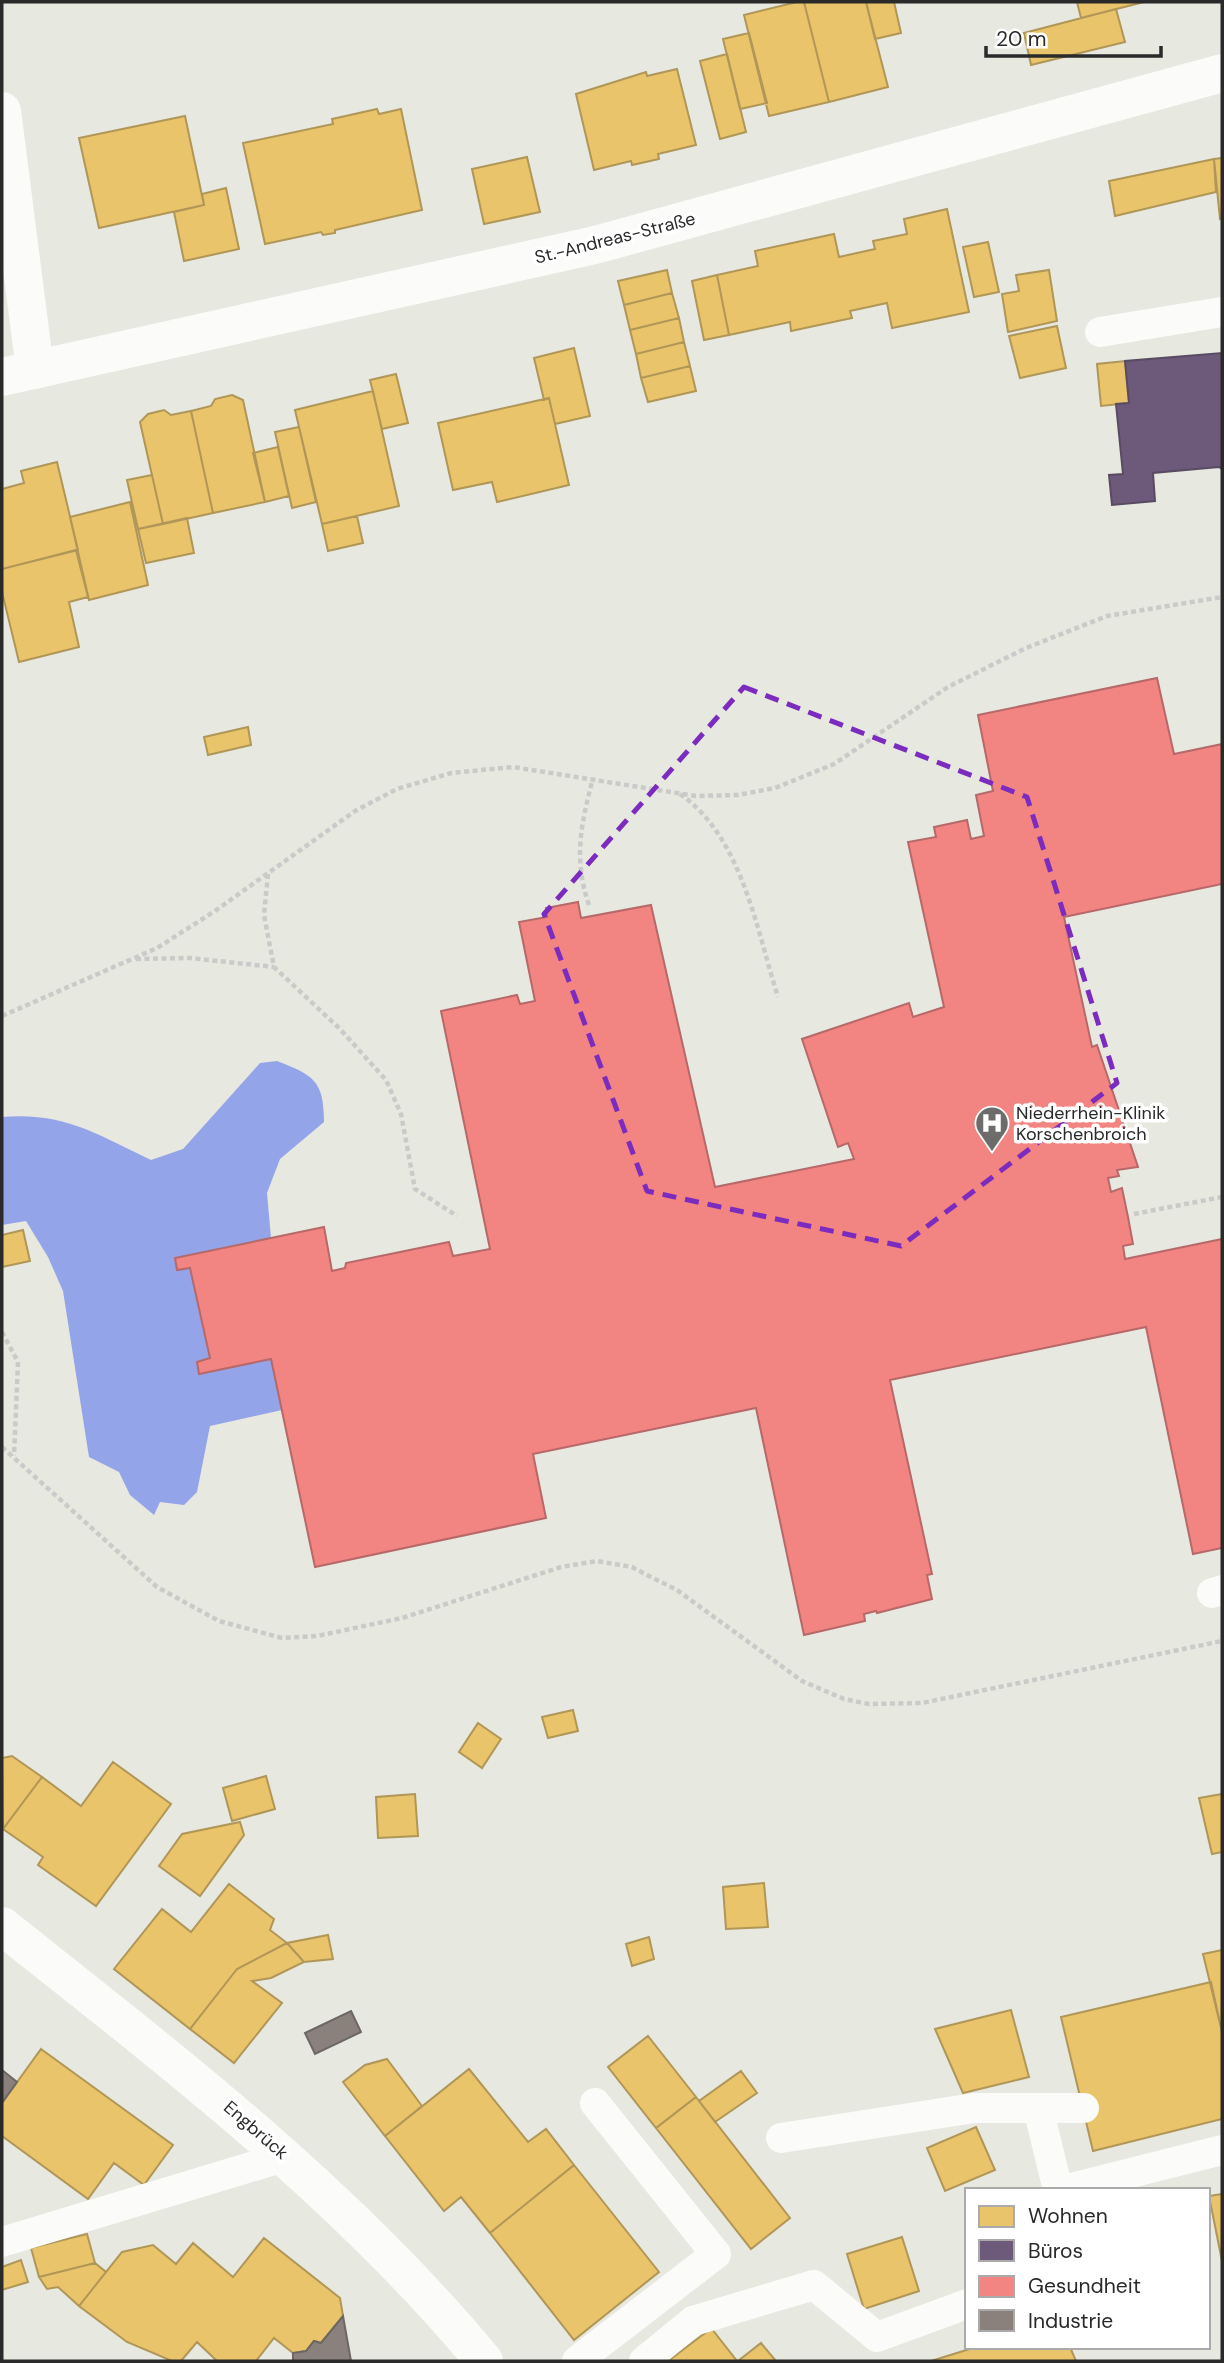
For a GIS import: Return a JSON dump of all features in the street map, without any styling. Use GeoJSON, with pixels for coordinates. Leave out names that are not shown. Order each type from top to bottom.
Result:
{"type":"FeatureCollection","features":[{"type":"Feature","properties":{"kind":"street","name":"St.-Andreas-Straße"},"geometry":{"type":"LineString","coordinates":[[19,374],[595,245],[1222,73]]}},
{"type":"Feature","properties":{"kind":"street"},"geometry":{"type":"LineString","coordinates":[[2,111],[19,374]]}},
{"type":"Feature","properties":{"kind":"street","name":"Engbrück"},"geometry":{"type":"LineString","coordinates":[[2,1926],[200,2082],[287,2156],[417,2287],[484,2361]]}},
{"type":"Feature","properties":{"kind":"lane"},"geometry":{"type":"LineString","coordinates":[[1100,332],[1222,312]]}},
{"type":"Feature","properties":{"kind":"lane"},"geometry":{"type":"LineString","coordinates":[[577,2361],[716,2254],[594,2103]]}},
{"type":"Feature","properties":{"kind":"lane"},"geometry":{"type":"LineString","coordinates":[[781,2138],[974,2108],[1084,2108]]}},
{"type":"Feature","properties":{"kind":"lane"},"geometry":{"type":"LineString","coordinates":[[1038,2108],[1060,2188]]}},
{"type":"Feature","properties":{"kind":"lane"},"geometry":{"type":"LineString","coordinates":[[1069,2188],[1222,2150]]}},
{"type":"Feature","properties":{"kind":"lane"},"geometry":{"type":"LineString","coordinates":[[2,2242],[287,2156]]}},
{"type":"Feature","properties":{"kind":"lane"},"geometry":{"type":"LineString","coordinates":[[643,2361],[692,2321],[814,2284],[877,2337],[965,2305]]}},
{"type":"Feature","properties":{"kind":"path"},"geometry":{"type":"LineString","coordinates":[[2,1016],[134,959],[204,917],[355,811],[419,782],[451,773],[513,767],[679,793],[738,795],[793,783],[856,751],[968,675],[1026,648],[1107,616],[1222,597]]}},
{"type":"Feature","properties":{"kind":"path"},"geometry":{"type":"LineString","coordinates":[[589,905],[579,876],[579,854],[593,778]]}},
{"type":"Feature","properties":{"kind":"path"},"geometry":{"type":"LineString","coordinates":[[679,793],[711,820],[732,855],[778,997]]}},
{"type":"Feature","properties":{"kind":"path"},"geometry":{"type":"LineString","coordinates":[[268,873],[264,915],[274,967],[340,1029],[386,1080],[401,1114],[415,1189],[457,1216]]}},
{"type":"Feature","properties":{"kind":"path"},"geometry":{"type":"LineString","coordinates":[[134,959],[190,958],[274,967]]}},
{"type":"Feature","properties":{"kind":"path"},"geometry":{"type":"LineString","coordinates":[[1134,1214],[1222,1197]]}},
{"type":"Feature","properties":{"kind":"path"},"geometry":{"type":"LineString","coordinates":[[2,1332],[18,1362],[14,1457]]}},
{"type":"Feature","properties":{"kind":"path"},"geometry":{"type":"LineString","coordinates":[[2,1447],[157,1587],[219,1621],[282,1638],[317,1636],[402,1618],[561,1567],[597,1561],[632,1567],[659,1581],[687,1597],[802,1681],[844,1699],[869,1704],[922,1703],[1222,1641]]}},
{"type":"Feature","properties":{"kind":"highlighted area"},"geometry":{"type":"Polygon","coordinates":[[[744,687],[1027,797],[1117,1083],[901,1246],[647,1191],[544,914],[744,687]]]}},
{"type":"Feature","properties":{"kind":"water"},"geometry":{"type":"Polygon","coordinates":[[[277,1061],[308,1075],[314,1081],[322,1097],[324,1122],[280,1159],[267,1193],[271,1238],[175,1258],[178,1270],[190,1268],[210,1358],[197,1362],[199,1373],[271,1359],[282,1410],[210,1426],[197,1492],[184,1505],[160,1502],[154,1515],[130,1495],[119,1472],[89,1457],[63,1291],[48,1257],[26,1221],[2,1225],[2,1117],[24,1116],[62,1122],[96,1134],[151,1160],[183,1149],[260,1063],[277,1061]]]}},
{"type":"Feature","properties":{"kind":"building: Wohnen"},"geometry":{"type":"Polygon","coordinates":[[[804,2],[829,102],[769,116],[744,15],[804,2]]]}},
{"type":"Feature","properties":{"kind":"building: Wohnen"},"geometry":{"type":"Polygon","coordinates":[[[804,2],[866,2],[888,87],[829,102],[804,2]]]}},
{"type":"Feature","properties":{"kind":"building: Wohnen"},"geometry":{"type":"Polygon","coordinates":[[[866,2],[894,2],[901,33],[875,39],[866,2]]]}},
{"type":"Feature","properties":{"kind":"building: Wohnen"},"geometry":{"type":"Polygon","coordinates":[[[1077,2],[1144,2],[1081,18],[1077,2]]]}},
{"type":"Feature","properties":{"kind":"building: Wohnen"},"geometry":{"type":"Polygon","coordinates":[[[1116,9],[1125,42],[1031,65],[1024,33],[1116,9]]]}},
{"type":"Feature","properties":{"kind":"building: Wohnen"},"geometry":{"type":"Polygon","coordinates":[[[749,33],[767,103],[740,109],[723,39],[749,33]]]}},
{"type":"Feature","properties":{"kind":"building: Wohnen"},"geometry":{"type":"Polygon","coordinates":[[[727,54],[746,132],[720,139],[700,61],[727,54]]]}},
{"type":"Feature","properties":{"kind":"building: Wohnen"},"geometry":{"type":"Polygon","coordinates":[[[677,69],[696,145],[658,154],[659,159],[632,165],[631,161],[594,170],[576,94],[646,72],[647,76],[677,69]]]}},
{"type":"Feature","properties":{"kind":"building: Wohnen"},"geometry":{"type":"Polygon","coordinates":[[[377,109],[379,114],[401,109],[422,210],[335,230],[335,233],[323,235],[321,232],[265,244],[243,143],[333,124],[332,119],[377,109]]]}},
{"type":"Feature","properties":{"kind":"building: Wohnen"},"geometry":{"type":"Polygon","coordinates":[[[185,116],[204,205],[99,228],[79,138],[185,116]]]}},
{"type":"Feature","properties":{"kind":"building: Wohnen"},"geometry":{"type":"Polygon","coordinates":[[[527,157],[540,212],[484,224],[472,169],[527,157]]]}},
{"type":"Feature","properties":{"kind":"building: Wohnen"},"geometry":{"type":"Polygon","coordinates":[[[1222,158],[1222,218],[1220,219],[1214,159],[1222,158]]]}},
{"type":"Feature","properties":{"kind":"building: Wohnen"},"geometry":{"type":"Polygon","coordinates":[[[1214,159],[1216,192],[1115,216],[1109,181],[1214,159]]]}},
{"type":"Feature","properties":{"kind":"building: Wohnen"},"geometry":{"type":"Polygon","coordinates":[[[226,188],[239,249],[184,261],[174,212],[204,205],[202,194],[226,188]]]}},
{"type":"Feature","properties":{"kind":"building: Wohnen"},"geometry":{"type":"Polygon","coordinates":[[[947,209],[969,312],[892,328],[887,303],[850,311],[852,318],[791,331],[790,322],[729,335],[717,275],[758,266],[755,251],[834,234],[839,257],[875,249],[873,241],[907,234],[904,219],[947,209]]]}},
{"type":"Feature","properties":{"kind":"building: Wohnen"},"geometry":{"type":"Polygon","coordinates":[[[988,242],[999,292],[974,297],[963,247],[988,242]]]}},
{"type":"Feature","properties":{"kind":"building: Wohnen"},"geometry":{"type":"Polygon","coordinates":[[[667,270],[672,293],[624,305],[618,281],[667,270]]]}},
{"type":"Feature","properties":{"kind":"building: Wohnen"},"geometry":{"type":"Polygon","coordinates":[[[1049,270],[1057,321],[1008,332],[1002,294],[1019,291],[1016,275],[1049,270]]]}},
{"type":"Feature","properties":{"kind":"building: Wohnen"},"geometry":{"type":"Polygon","coordinates":[[[717,275],[729,335],[704,340],[692,281],[717,275]]]}},
{"type":"Feature","properties":{"kind":"building: Wohnen"},"geometry":{"type":"Polygon","coordinates":[[[672,293],[679,318],[630,330],[624,305],[672,293]]]}},
{"type":"Feature","properties":{"kind":"building: Wohnen"},"geometry":{"type":"Polygon","coordinates":[[[679,318],[684,342],[636,354],[630,330],[679,318]]]}},
{"type":"Feature","properties":{"kind":"building: Wohnen"},"geometry":{"type":"Polygon","coordinates":[[[1057,326],[1066,368],[1020,378],[1009,336],[1057,326]]]}},
{"type":"Feature","properties":{"kind":"building: Wohnen"},"geometry":{"type":"Polygon","coordinates":[[[684,342],[690,366],[641,378],[636,354],[684,342]]]}},
{"type":"Feature","properties":{"kind":"building: Wohnen"},"geometry":{"type":"Polygon","coordinates":[[[574,348],[590,416],[555,424],[549,398],[544,400],[534,358],[574,348]]]}},
{"type":"Feature","properties":{"kind":"building: Wohnen"},"geometry":{"type":"Polygon","coordinates":[[[1125,361],[1129,403],[1101,406],[1097,364],[1125,361]]]}},
{"type":"Feature","properties":{"kind":"building: Wohnen"},"geometry":{"type":"Polygon","coordinates":[[[690,366],[696,391],[648,402],[641,378],[690,366]]]}},
{"type":"Feature","properties":{"kind":"building: Wohnen"},"geometry":{"type":"Polygon","coordinates":[[[396,374],[408,423],[382,429],[370,380],[396,374]]]}},
{"type":"Feature","properties":{"kind":"building: Wohnen"},"geometry":{"type":"Polygon","coordinates":[[[373,391],[399,506],[322,524],[295,410],[373,391]]]}},
{"type":"Feature","properties":{"kind":"building: Wohnen"},"geometry":{"type":"Polygon","coordinates":[[[232,395],[243,400],[265,502],[213,513],[191,411],[211,406],[215,399],[232,395]]]}},
{"type":"Feature","properties":{"kind":"building: Wohnen"},"geometry":{"type":"Polygon","coordinates":[[[549,398],[569,485],[497,502],[492,482],[453,490],[438,423],[549,398]]]}},
{"type":"Feature","properties":{"kind":"building: Wohnen"},"geometry":{"type":"Polygon","coordinates":[[[164,410],[171,415],[191,411],[213,513],[163,524],[140,422],[148,414],[164,410]]]}},
{"type":"Feature","properties":{"kind":"building: Wohnen"},"geometry":{"type":"Polygon","coordinates":[[[299,427],[316,502],[292,508],[275,432],[299,427]]]}},
{"type":"Feature","properties":{"kind":"building: Wohnen"},"geometry":{"type":"Polygon","coordinates":[[[278,447],[289,496],[265,502],[253,453],[278,447]]]}},
{"type":"Feature","properties":{"kind":"building: Wohnen"},"geometry":{"type":"Polygon","coordinates":[[[57,462],[78,550],[2,569],[2,489],[24,483],[21,471],[57,462]]]}},
{"type":"Feature","properties":{"kind":"building: Wohnen"},"geometry":{"type":"Polygon","coordinates":[[[152,475],[163,524],[138,529],[127,480],[152,475]]]}},
{"type":"Feature","properties":{"kind":"building: Wohnen"},"geometry":{"type":"Polygon","coordinates":[[[130,502],[148,585],[89,600],[70,517],[130,502]]]}},
{"type":"Feature","properties":{"kind":"building: Wohnen"},"geometry":{"type":"Polygon","coordinates":[[[357,516],[363,543],[328,551],[322,524],[357,516]]]}},
{"type":"Feature","properties":{"kind":"building: Wohnen"},"geometry":{"type":"Polygon","coordinates":[[[187,518],[194,553],[146,563],[138,529],[187,518]]]}},
{"type":"Feature","properties":{"kind":"building: Wohnen"},"geometry":{"type":"Polygon","coordinates":[[[76,550],[88,597],[69,602],[79,647],[19,662],[2,592],[2,569],[76,550]]]}},
{"type":"Feature","properties":{"kind":"building: Wohnen"},"geometry":{"type":"Polygon","coordinates":[[[248,727],[251,745],[208,755],[204,737],[248,727]]]}},
{"type":"Feature","properties":{"kind":"building: Wohnen"},"geometry":{"type":"Polygon","coordinates":[[[23,1230],[30,1261],[2,1267],[2,1235],[23,1230]]]}},
{"type":"Feature","properties":{"kind":"building: Wohnen"},"geometry":{"type":"Polygon","coordinates":[[[573,1710],[578,1731],[548,1738],[542,1717],[573,1710]]]}},
{"type":"Feature","properties":{"kind":"building: Wohnen"},"geometry":{"type":"Polygon","coordinates":[[[478,1723],[501,1739],[482,1768],[459,1752],[478,1723]]]}},
{"type":"Feature","properties":{"kind":"building: Wohnen"},"geometry":{"type":"Polygon","coordinates":[[[12,1756],[42,1777],[3,1829],[2,1758],[12,1756]]]}},
{"type":"Feature","properties":{"kind":"building: Wohnen"},"geometry":{"type":"Polygon","coordinates":[[[113,1762],[171,1804],[96,1906],[38,1865],[43,1857],[3,1829],[42,1777],[81,1806],[113,1762]]]}},
{"type":"Feature","properties":{"kind":"building: Wohnen"},"geometry":{"type":"Polygon","coordinates":[[[266,1776],[275,1809],[232,1821],[223,1788],[266,1776]]]}},
{"type":"Feature","properties":{"kind":"building: Wohnen"},"geometry":{"type":"Polygon","coordinates":[[[415,1794],[418,1836],[378,1838],[376,1797],[415,1794]]]}},
{"type":"Feature","properties":{"kind":"building: Wohnen"},"geometry":{"type":"Polygon","coordinates":[[[1222,1794],[1222,1852],[1212,1854],[1199,1798],[1222,1794]]]}},
{"type":"Feature","properties":{"kind":"building: Wohnen"},"geometry":{"type":"Polygon","coordinates":[[[240,1822],[244,1835],[200,1896],[159,1866],[182,1834],[240,1822]]]}},
{"type":"Feature","properties":{"kind":"building: Wohnen"},"geometry":{"type":"Polygon","coordinates":[[[764,1883],[768,1927],[726,1929],[723,1887],[764,1883]]]}},
{"type":"Feature","properties":{"kind":"building: Wohnen"},"geometry":{"type":"Polygon","coordinates":[[[229,1884],[274,1919],[270,1930],[287,1943],[237,1969],[190,2029],[114,1969],[162,1909],[191,1932],[229,1884]]]}},
{"type":"Feature","properties":{"kind":"building: Wohnen"},"geometry":{"type":"Polygon","coordinates":[[[328,1935],[333,1959],[304,1962],[287,1943],[328,1935]]]}},
{"type":"Feature","properties":{"kind":"building: Wohnen"},"geometry":{"type":"Polygon","coordinates":[[[649,1937],[654,1959],[632,1966],[626,1944],[649,1937]]]}},
{"type":"Feature","properties":{"kind":"building: Wohnen"},"geometry":{"type":"Polygon","coordinates":[[[287,1943],[304,1962],[271,1978],[252,1981],[282,2003],[234,2063],[190,2029],[237,1969],[287,1943]]]}},
{"type":"Feature","properties":{"kind":"building: Wohnen"},"geometry":{"type":"Polygon","coordinates":[[[1222,1950],[1222,2032],[1203,1954],[1222,1950]]]}},
{"type":"Feature","properties":{"kind":"building: Wohnen"},"geometry":{"type":"Polygon","coordinates":[[[1211,1982],[1222,2032],[1222,2119],[1093,2151],[1061,2017],[1211,1982]]]}},
{"type":"Feature","properties":{"kind":"building: Wohnen"},"geometry":{"type":"Polygon","coordinates":[[[1011,2010],[1029,2077],[963,2093],[935,2029],[1011,2010]]]}},
{"type":"Feature","properties":{"kind":"building: Wohnen"},"geometry":{"type":"Polygon","coordinates":[[[648,2036],[696,2097],[656,2128],[608,2067],[648,2036]]]}},
{"type":"Feature","properties":{"kind":"building: Wohnen"},"geometry":{"type":"Polygon","coordinates":[[[41,2049],[173,2145],[144,2185],[114,2163],[88,2199],[2,2136],[2,2103],[41,2049]]]}},
{"type":"Feature","properties":{"kind":"building: Wohnen"},"geometry":{"type":"Polygon","coordinates":[[[387,2059],[422,2106],[385,2136],[343,2082],[365,2065],[387,2059]]]}},
{"type":"Feature","properties":{"kind":"building: Wohnen"},"geometry":{"type":"Polygon","coordinates":[[[469,2069],[528,2142],[546,2129],[574,2165],[490,2233],[461,2197],[444,2211],[385,2136],[469,2069]]]}},
{"type":"Feature","properties":{"kind":"building: Wohnen"},"geometry":{"type":"Polygon","coordinates":[[[741,2071],[757,2093],[715,2122],[699,2101],[741,2071]]]}},
{"type":"Feature","properties":{"kind":"building: Wohnen"},"geometry":{"type":"Polygon","coordinates":[[[696,2097],[790,2218],[751,2249],[656,2128],[696,2097]]]}},
{"type":"Feature","properties":{"kind":"building: Wohnen"},"geometry":{"type":"Polygon","coordinates":[[[976,2127],[995,2170],[945,2191],[927,2148],[976,2127]]]}},
{"type":"Feature","properties":{"kind":"building: Wohnen"},"geometry":{"type":"Polygon","coordinates":[[[574,2165],[659,2272],[574,2340],[490,2233],[574,2165]]]}},
{"type":"Feature","properties":{"kind":"building: Wohnen"},"geometry":{"type":"Polygon","coordinates":[[[1222,2194],[1222,2261],[1210,2201],[1210,2196],[1222,2194]]]}},
{"type":"Feature","properties":{"kind":"building: Wohnen"},"geometry":{"type":"Polygon","coordinates":[[[87,2234],[95,2263],[39,2277],[31,2248],[87,2234]]]}},
{"type":"Feature","properties":{"kind":"building: Wohnen"},"geometry":{"type":"Polygon","coordinates":[[[902,2237],[919,2291],[864,2309],[847,2254],[902,2237]]]}},
{"type":"Feature","properties":{"kind":"building: Wohnen"},"geometry":{"type":"Polygon","coordinates":[[[264,2238],[340,2298],[343,2316],[321,2343],[314,2341],[306,2351],[293,2353],[274,2338],[256,2361],[217,2361],[197,2342],[181,2361],[172,2361],[127,2342],[79,2306],[122,2252],[153,2245],[176,2264],[193,2243],[233,2277],[264,2238]]]}},
{"type":"Feature","properties":{"kind":"building: Wohnen"},"geometry":{"type":"Polygon","coordinates":[[[21,2260],[28,2282],[2,2290],[2,2267],[21,2260]]]}},
{"type":"Feature","properties":{"kind":"building: Wohnen"},"geometry":{"type":"Polygon","coordinates":[[[95,2263],[106,2272],[79,2306],[58,2287],[47,2289],[39,2277],[95,2263]]]}},
{"type":"Feature","properties":{"kind":"building: Wohnen"},"geometry":{"type":"Polygon","coordinates":[[[708,2324],[737,2361],[668,2361],[709,2330],[708,2324]]]}},
{"type":"Feature","properties":{"kind":"building: Wohnen"},"geometry":{"type":"Polygon","coordinates":[[[761,2343],[776,2361],[738,2361],[761,2343]]]}},
{"type":"Feature","properties":{"kind":"building: Wohnen"},"geometry":{"type":"Polygon","coordinates":[[[970,2349],[1071,2349],[1076,2361],[931,2361],[970,2349]]]}},
{"type":"Feature","properties":{"kind":"building: Büros"},"geometry":{"type":"Polygon","coordinates":[[[1222,353],[1222,469],[1219,467],[1153,473],[1155,501],[1112,505],[1109,475],[1123,474],[1116,404],[1129,403],[1125,361],[1222,353]]]}},
{"type":"Feature","properties":{"kind":"building: Gesundheit","name":"Niederrhein-Klinik Korschenbroich"},"geometry":{"type":"Polygon","coordinates":[[[1157,678],[1174,754],[1222,744],[1222,884],[1064,917],[1092,1047],[1097,1045],[1138,1167],[1117,1170],[1119,1176],[1108,1178],[1111,1192],[1122,1188],[1133,1244],[1123,1246],[1125,1259],[1222,1239],[1222,1548],[1193,1554],[1146,1327],[890,1380],[932,1574],[927,1575],[932,1599],[864,1614],[865,1621],[804,1635],[756,1408],[533,1454],[546,1518],[315,1567],[271,1359],[199,1374],[197,1362],[210,1358],[190,1268],[177,1270],[175,1258],[324,1227],[332,1271],[345,1268],[346,1263],[449,1242],[453,1256],[490,1249],[441,1011],[517,995],[520,1004],[535,1001],[519,922],[547,917],[546,908],[578,902],[581,918],[651,905],[715,1187],[854,1159],[848,1143],[838,1147],[802,1039],[909,1003],[913,1017],[944,1007],[908,842],[936,837],[934,827],[967,820],[971,839],[984,836],[976,795],[993,791],[978,715],[1157,678]]]}},
{"type":"Feature","properties":{"kind":"building: Industrie"},"geometry":{"type":"Polygon","coordinates":[[[351,2011],[361,2032],[315,2054],[305,2033],[351,2011]]]}},
{"type":"Feature","properties":{"kind":"building: Industrie"},"geometry":{"type":"Polygon","coordinates":[[[2,2070],[17,2082],[2,2103],[2,2070]]]}},
{"type":"Feature","properties":{"kind":"building: Industrie"},"geometry":{"type":"Polygon","coordinates":[[[343,2316],[351,2361],[293,2361],[293,2353],[306,2351],[314,2341],[321,2343],[343,2316]]]}},
{"type":"Feature","properties":{"kind":"place","name":"Niederrhein-Klinik Korschenbroich"},"geometry":{"type":"Point","coordinates":[992,1153]}}]}
